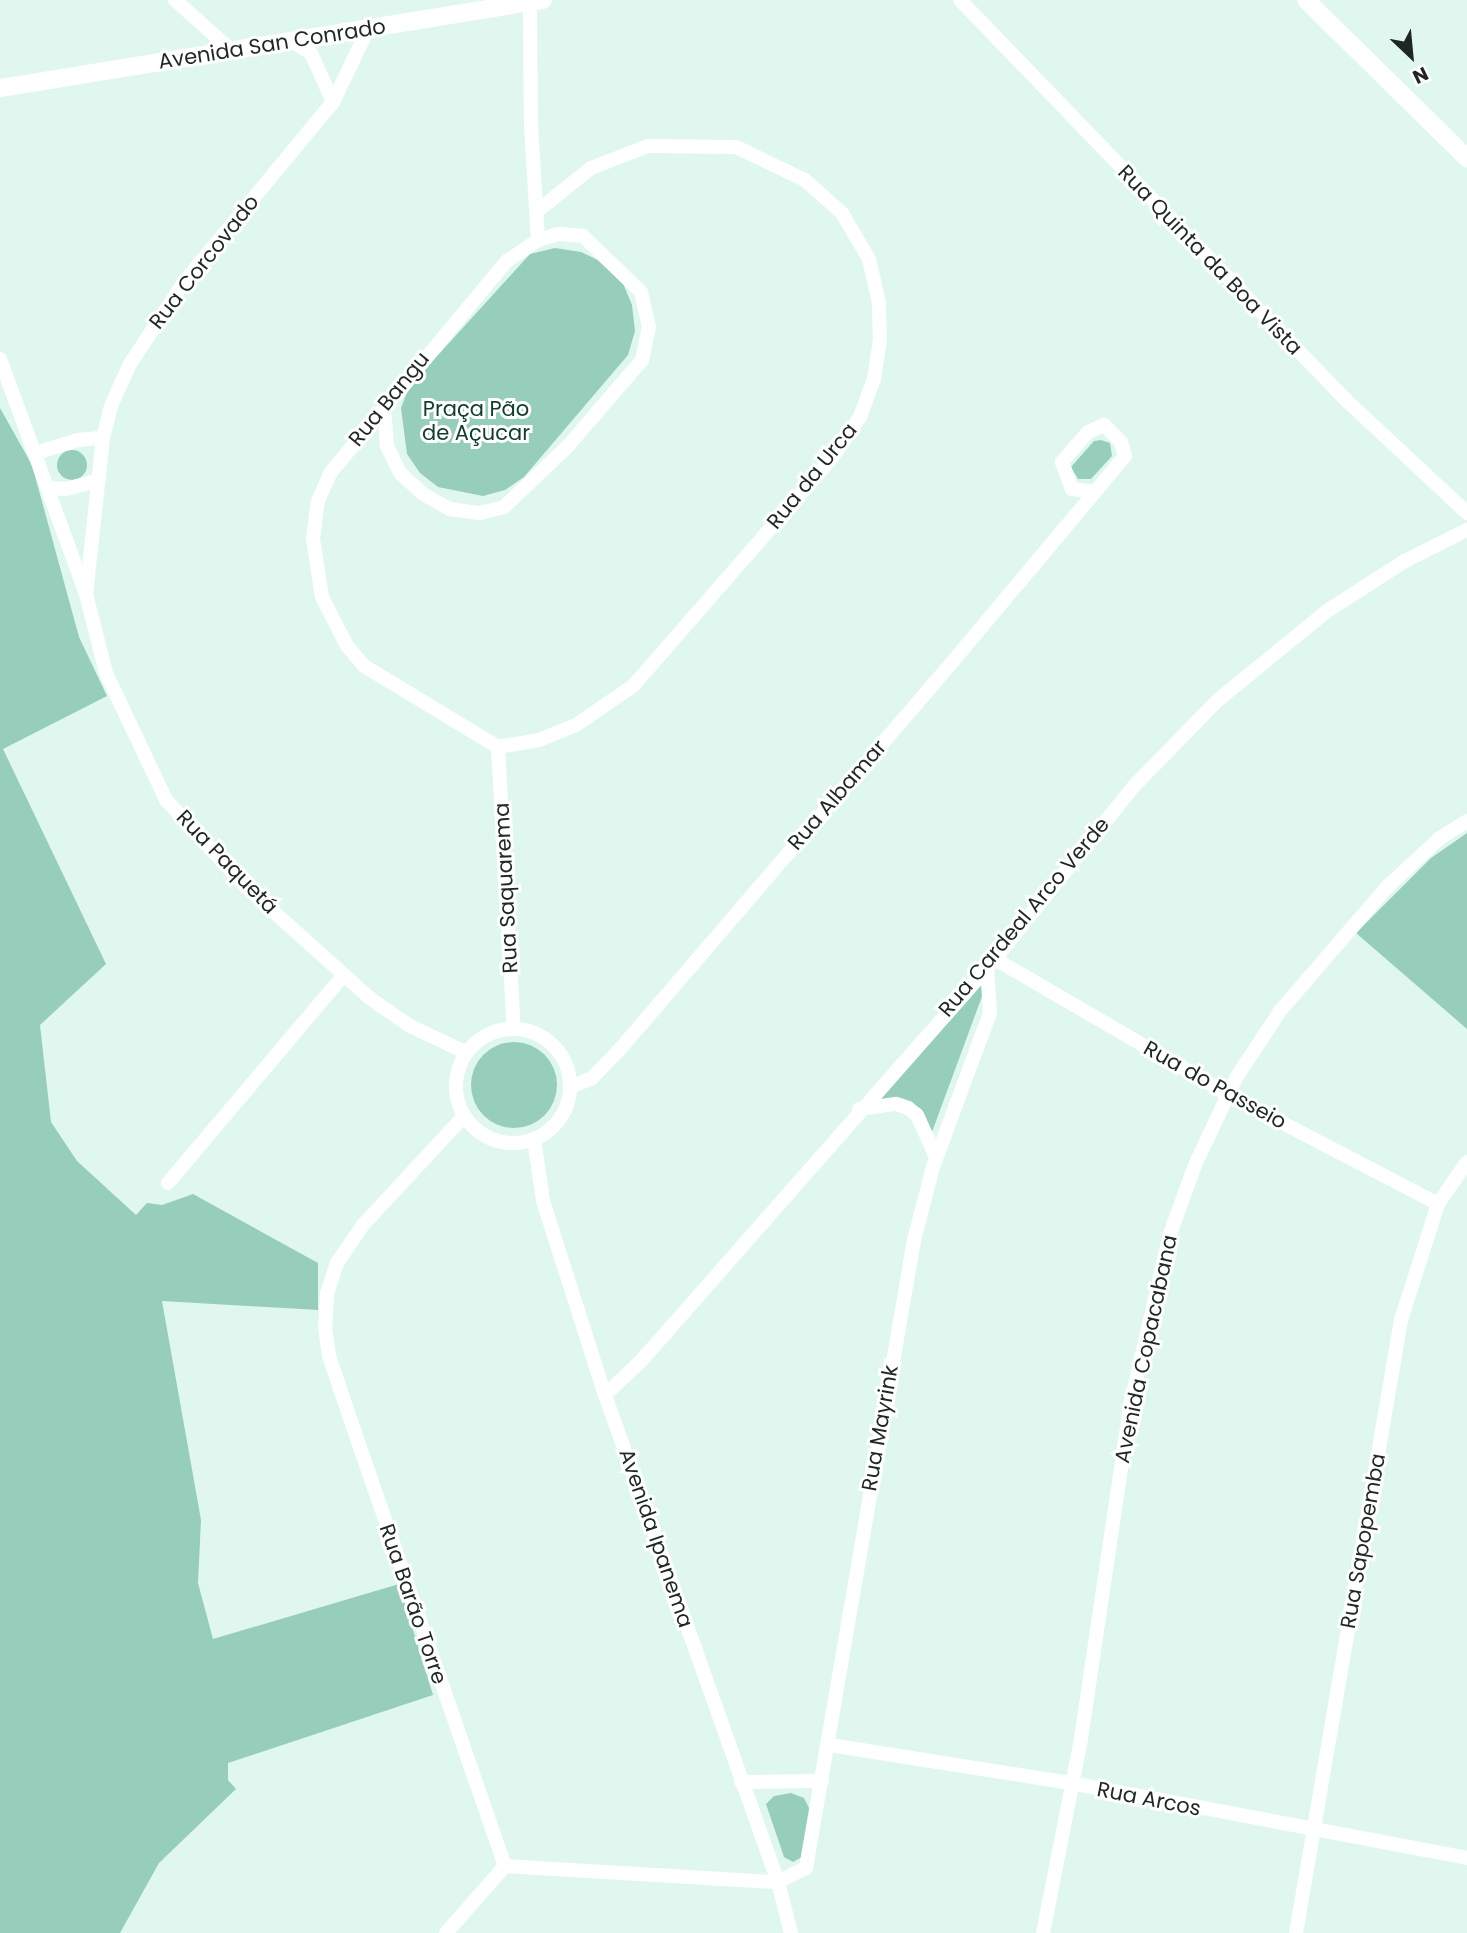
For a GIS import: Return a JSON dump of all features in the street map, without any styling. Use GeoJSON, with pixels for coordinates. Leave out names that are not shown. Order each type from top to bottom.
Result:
{"type":"FeatureCollection","features":[{"type":"Feature","properties":{"kind":"street"},"geometry":{"type":"LineString","coordinates":[[175,0],[231,50]]}},
{"type":"Feature","properties":{"kind":"street","name":"Rua Quinta da Boa Vista"},"geometry":{"type":"LineString","coordinates":[[960,0],[1346,400],[1467,513]]}},
{"type":"Feature","properties":{"kind":"street"},"geometry":{"type":"LineString","coordinates":[[1306,0],[1467,158]]}},
{"type":"Feature","properties":{"kind":"street"},"geometry":{"type":"LineString","coordinates":[[384,404],[387,446],[400,473],[424,494],[450,509],[480,513],[504,507],[568,446],[642,360],[649,327],[641,292],[583,236],[558,234],[538,240],[535,1]]}},
{"type":"Feature","properties":{"kind":"street","name":"Avenida San Conrado"},"geometry":{"type":"LineString","coordinates":[[0,88],[535,1]]}},
{"type":"Feature","properties":{"kind":"street","name":"Rua Corcovado"},"geometry":{"type":"LineString","coordinates":[[103,438],[111,406],[153,325],[333,102],[369,27]]}},
{"type":"Feature","properties":{"kind":"street"},"geometry":{"type":"LineString","coordinates":[[290,40],[311,53],[333,102]]}},
{"type":"Feature","properties":{"kind":"street","name":"Rua da Urca"},"geometry":{"type":"LineString","coordinates":[[498,747],[539,740],[576,725],[633,685],[831,459],[860,417],[874,379],[880,339],[879,303],[869,259],[842,213],[805,180],[736,147],[648,146],[591,168],[536,212]]}},
{"type":"Feature","properties":{"kind":"street","name":"Rua Bangu"},"geometry":{"type":"LineString","coordinates":[[498,747],[364,666],[347,646],[322,597],[313,539],[318,501],[331,472],[384,404],[507,261],[538,240]]}},
{"type":"Feature","properties":{"kind":"street","name":"Rua Paquetá"},"geometry":{"type":"LineString","coordinates":[[0,359],[86,594],[106,673],[166,800],[245,886],[344,975],[410,1026],[467,1053]]}},
{"type":"Feature","properties":{"kind":"street","name":"Rua Albamar"},"geometry":{"type":"LineString","coordinates":[[570,1087],[592,1078],[621,1048],[1095,492],[1125,456],[1121,442],[1104,425],[1088,432],[1062,462],[1072,489],[1095,492]]}},
{"type":"Feature","properties":{"kind":"street"},"geometry":{"type":"LineString","coordinates":[[36,453],[78,440],[103,438]]}},
{"type":"Feature","properties":{"kind":"street","name":"Rua Paquetá"},"geometry":{"type":"LineString","coordinates":[[86,594],[103,438]]}},
{"type":"Feature","properties":{"kind":"street"},"geometry":{"type":"LineString","coordinates":[[49,488],[66,489],[99,480]]}},
{"type":"Feature","properties":{"kind":"street","name":"Rua Cardeal Arco Verde"},"geometry":{"type":"LineString","coordinates":[[606,1395],[641,1361],[859,1109],[991,963],[1126,796],[1219,700],[1327,611],[1405,561],[1467,530]]}},
{"type":"Feature","properties":{"kind":"street","name":"Rua Saquarema"},"geometry":{"type":"LineString","coordinates":[[498,747],[514,1030]]}},
{"type":"Feature","properties":{"kind":"street","name":"Avenida Copacabana"},"geometry":{"type":"LineString","coordinates":[[1043,1933],[1083,1726],[1110,1520],[1150,1311],[1170,1234],[1227,1094],[1280,1012],[1336,941],[1387,887],[1440,838],[1467,821]]}},
{"type":"Feature","properties":{"kind":"street","name":"Rua do Passeio"},"geometry":{"type":"LineString","coordinates":[[991,963],[1227,1094],[1438,1204]]}},
{"type":"Feature","properties":{"kind":"street","name":"Rua Mayrink"},"geometry":{"type":"LineString","coordinates":[[778,1882],[806,1868],[830,1745],[871,1471],[914,1240],[936,1157],[990,1013],[991,963]]}},
{"type":"Feature","properties":{"kind":"street"},"geometry":{"type":"LineString","coordinates":[[168,1183],[344,975]]}},
{"type":"Feature","properties":{"kind":"street"},"geometry":{"type":"LineString","coordinates":[[514,1030],[532,1032],[554,1047],[568,1070],[570,1087],[560,1118],[534,1139],[519,1143],[487,1137],[464,1116],[456,1084],[467,1053],[488,1035],[514,1030]]}},
{"type":"Feature","properties":{"kind":"street"},"geometry":{"type":"LineString","coordinates":[[859,1109],[896,1104],[908,1108],[917,1115],[936,1157]]}},
{"type":"Feature","properties":{"kind":"street","name":"Rua Barão Torre"},"geometry":{"type":"LineString","coordinates":[[464,1116],[363,1225],[337,1263],[327,1293],[325,1327],[329,1356],[505,1866]]}},
{"type":"Feature","properties":{"kind":"street","name":"Avenida Ipanema"},"geometry":{"type":"LineString","coordinates":[[534,1139],[542,1201],[606,1395],[778,1882],[791,1933]]}},
{"type":"Feature","properties":{"kind":"street","name":"Rua Sapopemba"},"geometry":{"type":"LineString","coordinates":[[1296,1933],[1401,1320],[1438,1204],[1467,1162]]}},
{"type":"Feature","properties":{"kind":"street","name":"Rua Arcos"},"geometry":{"type":"LineString","coordinates":[[830,1745],[1071,1783],[1313,1832],[1467,1858]]}},
{"type":"Feature","properties":{"kind":"street"},"geometry":{"type":"LineString","coordinates":[[741,1782],[822,1781]]}},
{"type":"Feature","properties":{"kind":"street"},"geometry":{"type":"LineString","coordinates":[[446,1933],[505,1866],[778,1882]]}},
{"type":"Feature","properties":{"kind":"green space","name":"Praça Pão de Açucar"},"geometry":{"type":"Polygon","coordinates":[[[555,248],[581,252],[604,263],[622,281],[632,305],[635,331],[628,355],[524,477],[505,490],[483,496],[438,487],[420,473],[407,454],[401,408],[409,387],[530,254],[555,248]]]}},
{"type":"Feature","properties":{"kind":"green space"},"geometry":{"type":"Polygon","coordinates":[[[0,408],[32,465],[79,637],[107,696],[3,749],[106,964],[40,1025],[51,1122],[77,1161],[136,1215],[147,1203],[162,1205],[193,1194],[318,1263],[318,1310],[162,1301],[201,1520],[198,1583],[213,1639],[399,1584],[433,1695],[228,1763],[228,1780],[236,1789],[159,1863],[120,1933],[0,1933],[0,408]]]}},
{"type":"Feature","properties":{"kind":"green space"},"geometry":{"type":"Polygon","coordinates":[[[1094,441],[1110,443],[1112,456],[1091,479],[1078,479],[1071,467],[1094,441]]]}},
{"type":"Feature","properties":{"kind":"green space"},"geometry":{"type":"Polygon","coordinates":[[[72,450],[83,454],[87,465],[83,476],[72,480],[61,476],[57,465],[61,454],[72,450]]]}},
{"type":"Feature","properties":{"kind":"green space"},"geometry":{"type":"Polygon","coordinates":[[[1467,833],[1467,1029],[1356,933],[1431,858],[1467,833]]]}},
{"type":"Feature","properties":{"kind":"green space"},"geometry":{"type":"Polygon","coordinates":[[[977,986],[983,986],[984,991],[932,1132],[921,1109],[902,1098],[879,1100],[977,986]]]}},
{"type":"Feature","properties":{"kind":"green space"},"geometry":{"type":"Polygon","coordinates":[[[514,1042],[538,1049],[550,1061],[557,1085],[550,1109],[538,1121],[514,1128],[490,1121],[478,1109],[471,1085],[478,1061],[490,1049],[514,1042]]]}},
{"type":"Feature","properties":{"kind":"green space"},"geometry":{"type":"Polygon","coordinates":[[[791,1793],[804,1798],[810,1810],[802,1857],[793,1862],[784,1857],[766,1804],[774,1796],[791,1793]]]}}]}
